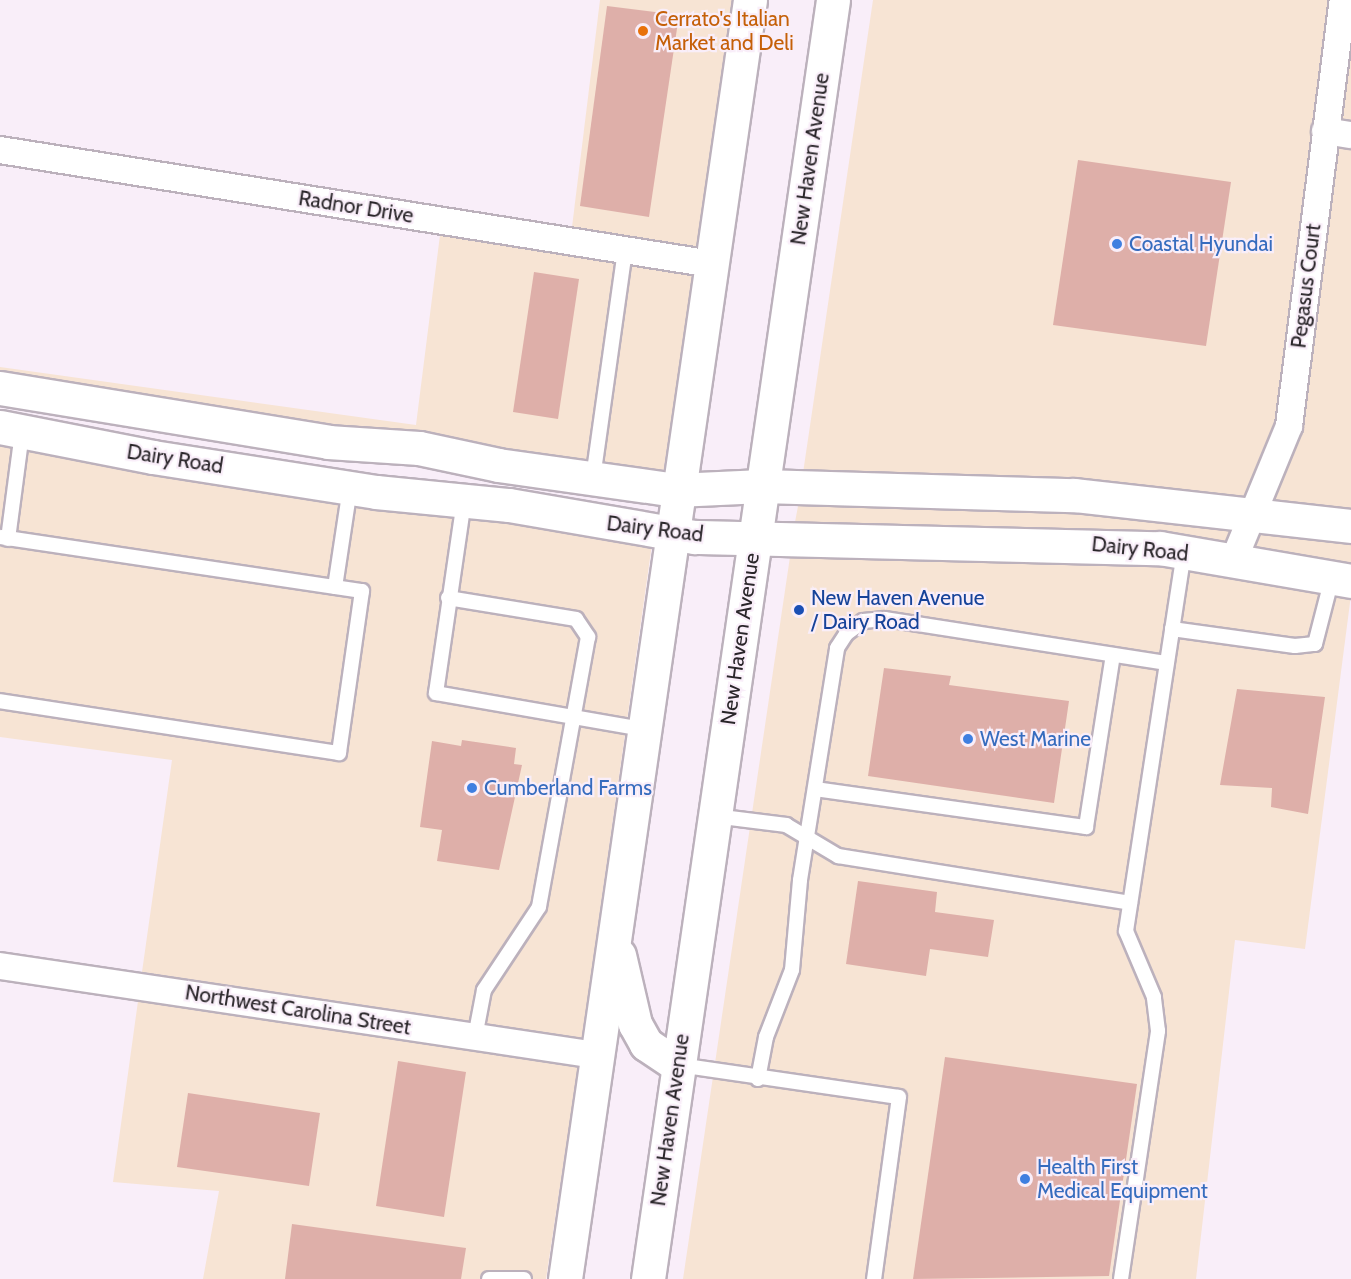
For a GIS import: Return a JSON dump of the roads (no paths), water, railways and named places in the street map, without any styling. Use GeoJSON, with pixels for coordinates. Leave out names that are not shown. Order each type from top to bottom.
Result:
{"type":"FeatureCollection","features":[{"type":"Feature","properties":{"kind":"main road"},"geometry":{"type":"LineString","coordinates":[[565,1279],[676,490],[712,264],[750,0]]}},
{"type":"Feature","properties":{"kind":"main road","name":"New Haven Avenue"},"geometry":{"type":"LineString","coordinates":[[648,1279],[677,1065],[833,0]]}},
{"type":"Feature","properties":{"kind":"main road","name":"Dairy Road"},"geometry":{"type":"LineString","coordinates":[[0,388],[328,442],[419,448],[676,490],[762,486],[1074,495],[1351,526]]}},
{"type":"Feature","properties":{"kind":"main road","name":"Dairy Road"},"geometry":{"type":"LineString","coordinates":[[11,430],[350,488],[464,501],[695,537],[755,535],[1010,540],[1184,552],[1341,579]]}},
{"type":"Feature","properties":{"kind":"main road"},"geometry":{"type":"LineString","coordinates":[[614,929],[635,1024],[646,1044],[677,1065]]}},
{"type":"Feature","properties":{"kind":"street","name":"Pegasus Court"},"geometry":{"type":"LineString","coordinates":[[1233,562],[1256,514],[1289,426],[1324,131],[1343,0]]}},
{"type":"Feature","properties":{"kind":"street"},"geometry":{"type":"LineString","coordinates":[[1324,131],[1351,135]]}},
{"type":"Feature","properties":{"kind":"street","name":"Radnor Drive"},"geometry":{"type":"LineString","coordinates":[[0,150],[712,264]]}},
{"type":"Feature","properties":{"kind":"street","name":"Northwest Carolina Street"},"geometry":{"type":"LineString","coordinates":[[0,966],[596,1055]]}},
{"type":"Feature","properties":{"kind":"lane"},"geometry":{"type":"LineString","coordinates":[[593,478],[626,250]]}},
{"type":"Feature","properties":{"kind":"lane"},"geometry":{"type":"LineString","coordinates":[[0,701],[339,753],[362,591],[4,538],[11,430]]}},
{"type":"Feature","properties":{"kind":"lane"},"geometry":{"type":"LineString","coordinates":[[335,587],[350,488]]}},
{"type":"Feature","properties":{"kind":"lane"},"geometry":{"type":"LineString","coordinates":[[464,501],[448,598],[436,693],[642,729]]}},
{"type":"Feature","properties":{"kind":"lane"},"geometry":{"type":"LineString","coordinates":[[1120,1279],[1158,1031],[1154,997],[1126,931],[1184,552]]}},
{"type":"Feature","properties":{"kind":"lane"},"geometry":{"type":"LineString","coordinates":[[1172,629],[1295,646],[1315,644],[1341,579]]}},
{"type":"Feature","properties":{"kind":"lane"},"geometry":{"type":"LineString","coordinates":[[448,598],[576,619],[584,626],[588,637],[539,907],[484,990],[475,1037]]}},
{"type":"Feature","properties":{"kind":"lane"},"geometry":{"type":"LineString","coordinates":[[758,1079],[766,1037],[792,970],[808,838],[837,648],[863,621],[885,619],[1167,663]]}},
{"type":"Feature","properties":{"kind":"lane"},"geometry":{"type":"LineString","coordinates":[[816,789],[1086,827],[1113,655]]}},
{"type":"Feature","properties":{"kind":"lane"},"geometry":{"type":"LineString","coordinates":[[714,816],[786,825],[838,856],[1130,903]]}},
{"type":"Feature","properties":{"kind":"lane"},"geometry":{"type":"LineString","coordinates":[[677,1065],[758,1079],[899,1097],[874,1279]]}},
{"type":"Feature","properties":{"kind":"lane"},"geometry":{"type":"LineString","coordinates":[[489,1279],[524,1279]]}},
{"type":"Feature","properties":{"kind":"place","name":"Cerrato's Italian Market and Deli"},"geometry":{"type":"Point","coordinates":[643,31]}},
{"type":"Feature","properties":{"kind":"place","name":"Coastal Hyundai"},"geometry":{"type":"Point","coordinates":[1117,244]}},
{"type":"Feature","properties":{"kind":"place","name":"New Haven Avenue / Dairy Road"},"geometry":{"type":"Point","coordinates":[799,610]}},
{"type":"Feature","properties":{"kind":"place","name":"West Marine"},"geometry":{"type":"Point","coordinates":[968,739]}},
{"type":"Feature","properties":{"kind":"place","name":"Cumberland Farms"},"geometry":{"type":"Point","coordinates":[472,788]}},
{"type":"Feature","properties":{"kind":"place","name":"Health First Medical Equipment"},"geometry":{"type":"Point","coordinates":[1025,1179]}}]}
